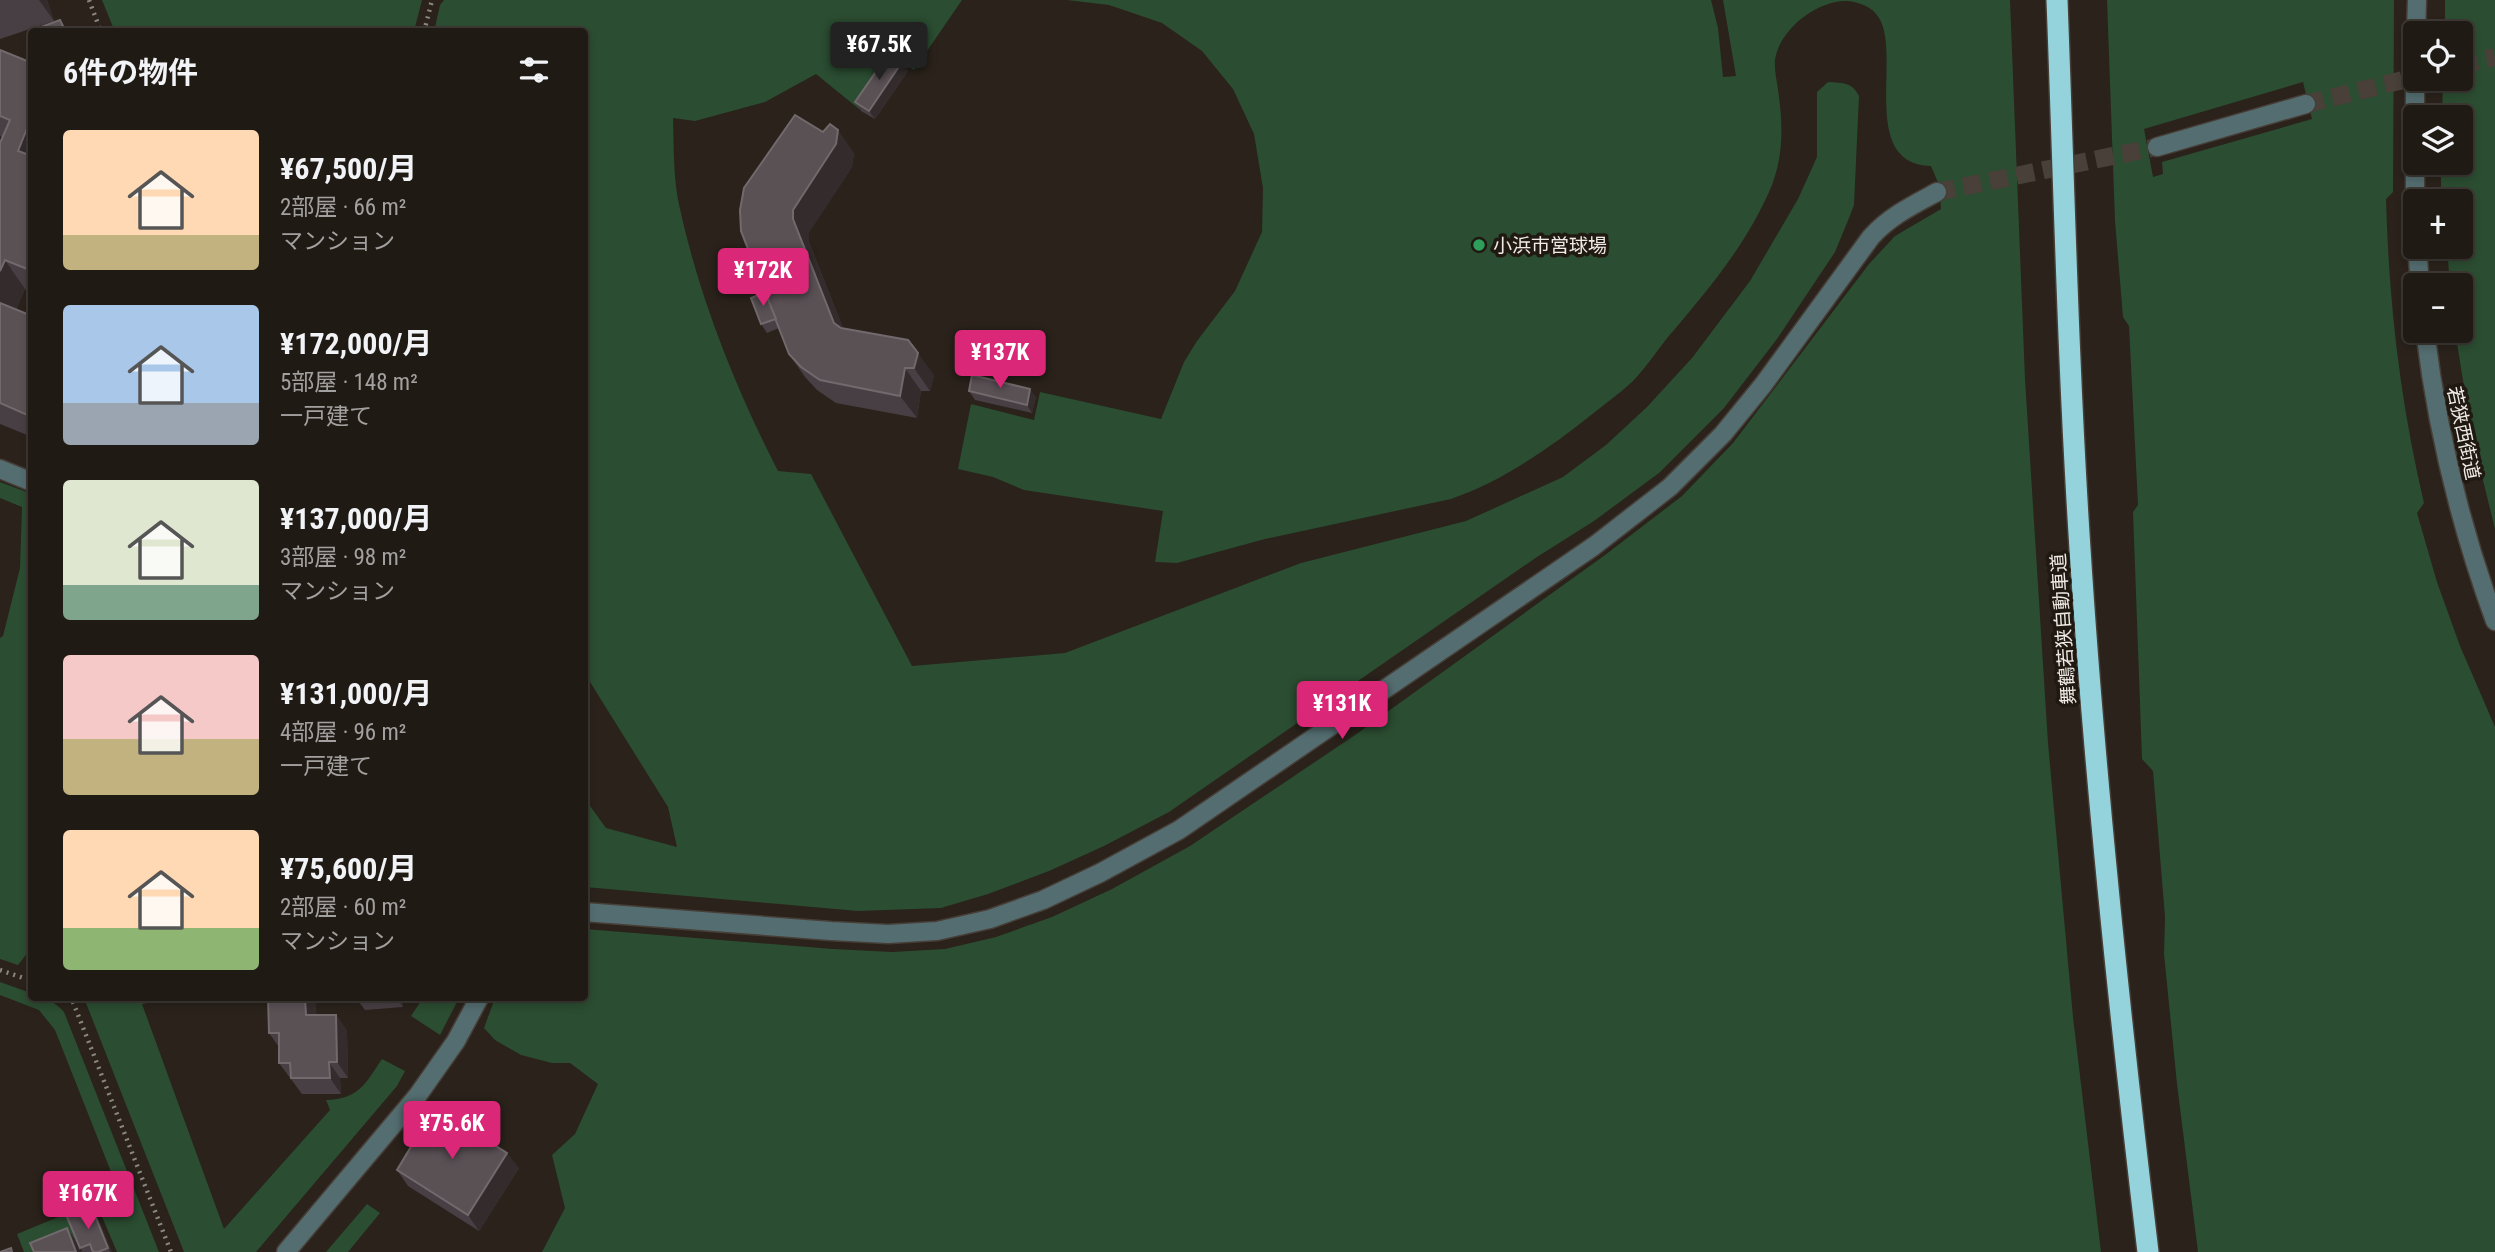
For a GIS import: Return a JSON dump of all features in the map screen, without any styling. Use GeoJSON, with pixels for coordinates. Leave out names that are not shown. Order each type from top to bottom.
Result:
{"type":"FeatureCollection","features":[{"type":"Feature","properties":{"kind":"highway","name":"舞鶴若狭自動車道"},"geometry":{"type":"LineString","coordinates":[[2057,0],[2076,476],[2093,725],[2119,1014],[2148,1252]]}},
{"type":"Feature","properties":{"kind":"street"},"geometry":{"type":"LineString","coordinates":[[2416,21],[2417,0]]}},
{"type":"Feature","properties":{"kind":"street"},"geometry":{"type":"LineString","coordinates":[[2415,91],[2415,189]]}},
{"type":"Feature","properties":{"kind":"street"},"geometry":{"type":"LineString","coordinates":[[2157,147],[2306,104]]}},
{"type":"Feature","properties":{"kind":"street"},"geometry":{"type":"LineString","coordinates":[[588,912],[831,931],[888,934],[937,931],[990,919],[1043,900],[1100,873],[1179,830],[1594,546],[1670,487],[1723,434],[1763,385],[1877,230],[1900,212],[1937,192]]}},
{"type":"Feature","properties":{"kind":"street","name":"若狭西街道"},"geometry":{"type":"LineString","coordinates":[[2427,343],[2455,494],[2495,621]]}},
{"type":"Feature","properties":{"kind":"street"},"geometry":{"type":"LineString","coordinates":[[0,469],[28,480]]}},
{"type":"Feature","properties":{"kind":"street"},"geometry":{"type":"LineString","coordinates":[[286,1252],[418,1095],[456,1041],[477,1001]]}},
{"type":"Feature","properties":{"kind":"path"},"geometry":{"type":"LineString","coordinates":[[89,0],[100,28]]}},
{"type":"Feature","properties":{"kind":"path"},"geometry":{"type":"LineString","coordinates":[[425,28],[432,0]]}},
{"type":"Feature","properties":{"kind":"path"},"geometry":{"type":"LineString","coordinates":[[0,970],[28,980]]}},
{"type":"Feature","properties":{"kind":"path"},"geometry":{"type":"LineString","coordinates":[[72,1001],[171,1252]]}},
{"type":"Feature","properties":{"kind":"green space"},"geometry":{"type":"Polygon","coordinates":[[[102,0],[422,0],[415,28],[113,28],[102,0]]]}},
{"type":"Feature","properties":{"kind":"green space"},"geometry":{"type":"Polygon","coordinates":[[[444,0],[962,0],[914,70],[895,57],[859,109],[816,74],[765,102],[695,121],[673,118],[676,187],[688,243],[721,343],[748,408],[778,471],[811,474],[912,666],[1065,653],[1301,563],[1466,521],[1563,477],[1606,445],[1647,407],[1692,358],[1750,281],[1798,199],[1817,157],[1817,92],[1828,82],[1850,86],[1859,96],[1854,205],[1835,252],[1777,339],[1724,408],[1659,473],[1594,521],[1537,557],[1169,812],[1049,871],[941,908],[858,911],[588,887],[588,803],[606,828],[677,847],[668,807],[588,679],[588,28],[435,28],[440,5],[444,0]]]}},
{"type":"Feature","properties":{"kind":"green space"},"geometry":{"type":"Polygon","coordinates":[[[1067,0],[1711,0],[1718,28],[1723,77],[1736,76],[1723,0],[2010,0],[2025,379],[2048,743],[2073,1017],[2101,1252],[542,1252],[565,1208],[552,1155],[575,1134],[598,1084],[570,1063],[552,1063],[521,1055],[495,1040],[484,1028],[494,1001],[588,1001],[588,929],[833,949],[892,952],[945,949],[996,937],[1052,917],[1112,889],[1190,846],[1358,733],[1605,555],[1682,496],[1733,443],[1869,264],[1895,236],[1941,209],[1939,185],[1931,166],[1909,161],[1895,147],[1886,105],[1885,35],[1879,18],[1869,8],[1847,1],[1835,2],[1812,11],[1784,38],[1775,60],[1781,141],[1776,174],[1762,206],[1739,246],[1712,284],[1641,372],[1623,390],[1526,462],[1471,492],[1451,499],[1265,539],[1177,563],[1155,562],[1163,511],[1024,490],[993,477],[958,469],[971,404],[1034,420],[1040,392],[1161,419],[1184,362],[1235,291],[1262,232],[1263,188],[1254,134],[1233,89],[1202,51],[1162,23],[1109,5],[1067,0]]]}},
{"type":"Feature","properties":{"kind":"green space"},"geometry":{"type":"Polygon","coordinates":[[[2107,0],[2394,0],[2393,192],[2386,199],[2393,315],[2402,389],[2424,503],[2417,513],[2437,582],[2460,646],[2495,727],[2495,1252],[2198,1252],[2164,954],[2165,917],[2153,771],[2142,759],[2133,512],[2138,505],[2129,326],[2123,317],[2115,221],[2107,0]],[[2303,82],[2144,129],[2153,177],[2163,174],[2162,162],[2312,119],[2303,82]]]}},
{"type":"Feature","properties":{"kind":"green space"},"geometry":{"type":"Polygon","coordinates":[[[2445,0],[2495,0],[2495,529],[2472,436],[2457,343],[2473,343],[2473,273],[2449,273],[2448,259],[2473,259],[2473,189],[2441,189],[2441,175],[2473,175],[2473,105],[2442,105],[2443,91],[2473,91],[2473,21],[2445,21],[2445,0]]]}},
{"type":"Feature","properties":{"kind":"green space"},"geometry":{"type":"Polygon","coordinates":[[[0,482],[28,492],[28,952],[18,965],[0,959],[0,638],[3,636],[20,568],[22,507],[0,498],[0,482]]]}},
{"type":"Feature","properties":{"kind":"green space"},"geometry":{"type":"Polygon","coordinates":[[[0,982],[28,992],[28,1001],[50,1001],[64,1012],[159,1252],[117,1252],[100,1212],[69,1224],[76,1241],[49,1252],[24,1252],[17,1234],[119,1192],[55,1030],[39,1010],[0,995],[0,982]]]}},
{"type":"Feature","properties":{"kind":"green space"},"geometry":{"type":"Polygon","coordinates":[[[85,1001],[158,1001],[142,1004],[224,1229],[330,1110],[326,1100],[354,1093],[366,1083],[382,1059],[405,1071],[397,1086],[256,1252],[184,1252],[85,1001]]]}},
{"type":"Feature","properties":{"kind":"green space"},"geometry":{"type":"Polygon","coordinates":[[[421,1001],[457,1001],[440,1035],[411,1016],[421,1001]]]}},
{"type":"Feature","properties":{"kind":"green space"},"geometry":{"type":"Polygon","coordinates":[[[367,1204],[380,1213],[348,1252],[326,1252],[367,1204]]]}},
{"type":"Feature","properties":{"kind":"building"},"geometry":{"type":"Polygon","coordinates":[[[60,20],[64,28],[38,28],[60,20]]]}},
{"type":"Feature","properties":{"kind":"building"},"geometry":{"type":"Polygon","coordinates":[[[0,50],[28,61],[28,126],[18,151],[28,155],[28,269],[5,260],[0,271],[0,143],[10,120],[0,116],[0,50]]]}},
{"type":"Feature","properties":{"kind":"building"},"geometry":{"type":"Polygon","coordinates":[[[889,53],[902,62],[869,111],[855,102],[889,53]]]}},
{"type":"Feature","properties":{"kind":"building"},"geometry":{"type":"Polygon","coordinates":[[[795,115],[823,132],[830,124],[838,130],[836,144],[793,210],[793,219],[834,323],[841,328],[908,340],[918,353],[914,368],[905,368],[900,396],[820,380],[801,367],[789,354],[741,231],[740,210],[744,188],[795,115]]]}},
{"type":"Feature","properties":{"kind":"building"},"geometry":{"type":"Polygon","coordinates":[[[765,292],[776,319],[761,324],[751,298],[765,292]]]}},
{"type":"Feature","properties":{"kind":"building"},"geometry":{"type":"Polygon","coordinates":[[[0,303],[28,314],[28,415],[0,403],[0,303]]]}},
{"type":"Feature","properties":{"kind":"building"},"geometry":{"type":"Polygon","coordinates":[[[972,375],[1030,389],[1027,405],[969,391],[972,375]]]}},
{"type":"Feature","properties":{"kind":"building"},"geometry":{"type":"Polygon","coordinates":[[[268,1001],[305,1001],[306,1015],[336,1015],[337,1062],[329,1062],[330,1078],[291,1078],[290,1063],[279,1063],[279,1033],[269,1033],[268,1001]]]}},
{"type":"Feature","properties":{"kind":"building"},"geometry":{"type":"Polygon","coordinates":[[[435,1107],[507,1153],[468,1215],[397,1170],[435,1107]]]}},
{"type":"Feature","properties":{"kind":"building"},"geometry":{"type":"Polygon","coordinates":[[[92,1208],[108,1248],[98,1252],[93,1252],[90,1244],[80,1248],[67,1217],[92,1208]]]}},
{"type":"Feature","properties":{"kind":"building"},"geometry":{"type":"Polygon","coordinates":[[[67,1228],[76,1252],[34,1252],[30,1243],[67,1228]]]}},
{"type":"Feature","properties":{"kind":"tunnel"},"geometry":{"type":"LineString","coordinates":[[2473,62],[2495,57]]}},
{"type":"Feature","properties":{"kind":"tunnel"},"geometry":{"type":"LineString","coordinates":[[2306,104],[2403,80]]}},
{"type":"Feature","properties":{"kind":"tunnel"},"geometry":{"type":"LineString","coordinates":[[1937,192],[2157,147]]}},
{"type":"Feature","properties":{"kind":"place","name":"小浜市営球場"},"geometry":{"type":"Point","coordinates":[1479,245]}}]}
